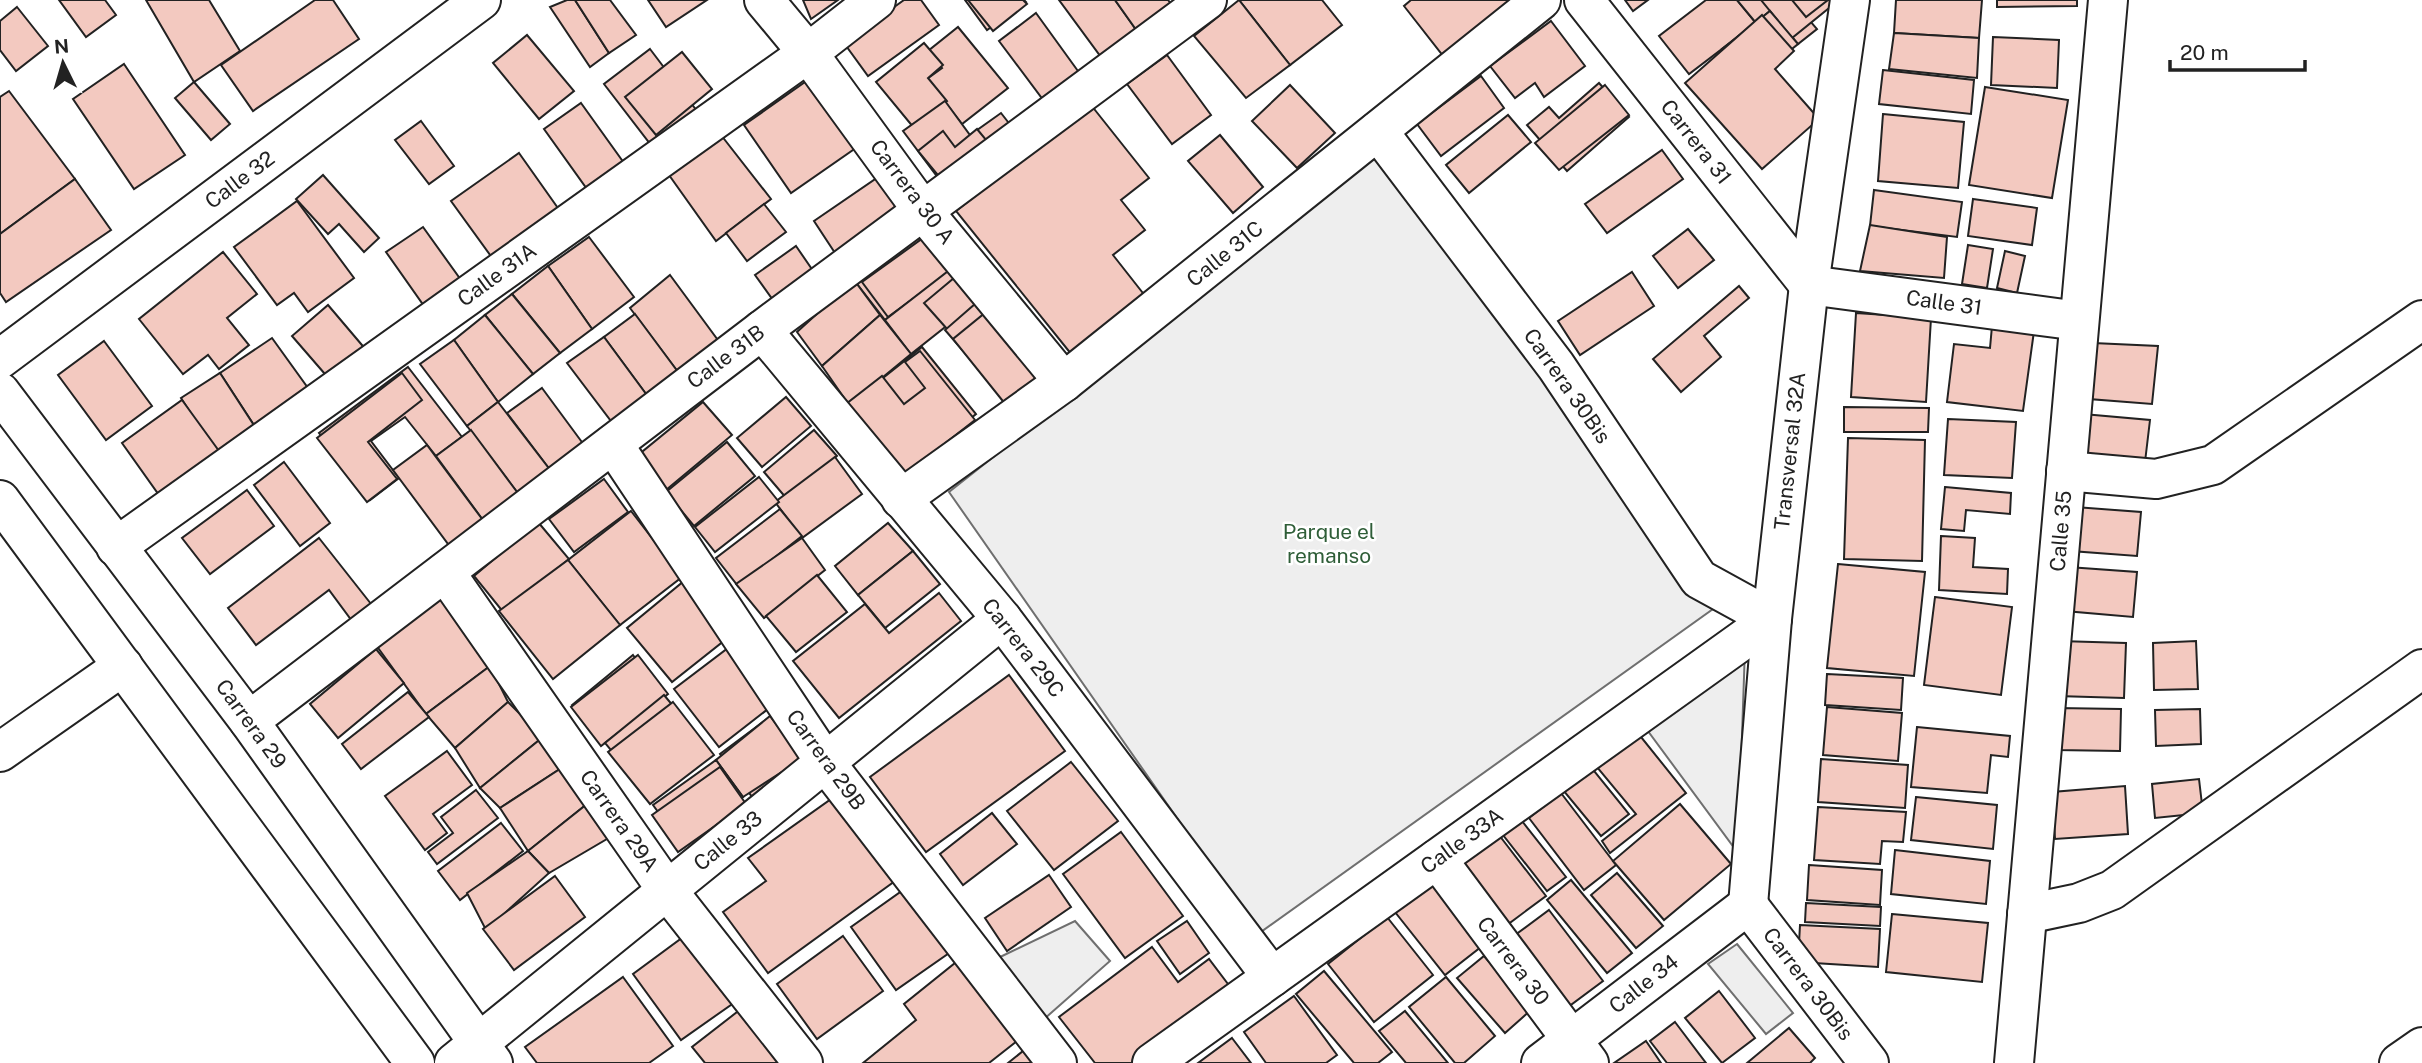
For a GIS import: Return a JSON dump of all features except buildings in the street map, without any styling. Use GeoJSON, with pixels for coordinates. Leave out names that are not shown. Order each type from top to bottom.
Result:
{"type":"FeatureCollection","features":[{"type":"Feature","properties":{"kind":"street","name":"Calle 32"},"geometry":{"type":"LineString","coordinates":[[0,359],[481,0]]}},
{"type":"Feature","properties":{"kind":"street","name":"Carrera 30 A"},"geometry":{"type":"LineString","coordinates":[[764,0],[808,53],[923,211],[1064,382]]}},
{"type":"Feature","properties":{"kind":"street","name":"Calle 31A"},"geometry":{"type":"LineString","coordinates":[[116,547],[808,53],[876,0]]}},
{"type":"Feature","properties":{"kind":"street","name":"Calle 31B"},"geometry":{"type":"LineString","coordinates":[[250,721],[762,330],[1207,0]]}},
{"type":"Feature","properties":{"kind":"street","name":"Calle 31C"},"geometry":{"type":"LineString","coordinates":[[901,499],[1064,382],[1541,0]]}},
{"type":"Feature","properties":{"kind":"street","name":"Carrera 31"},"geometry":{"type":"LineString","coordinates":[[1584,0],[1809,285]]}},
{"type":"Feature","properties":{"kind":"street","name":"Transversal 32A"},"geometry":{"type":"LineString","coordinates":[[1748,905],[1772,619],[1809,285],[1850,0]]}},
{"type":"Feature","properties":{"kind":"street","name":"Calle 35"},"geometry":{"type":"LineString","coordinates":[[2014,1063],[2108,0]]}},
{"type":"Feature","properties":{"kind":"street","name":"Carrera 30Bis"},"geometry":{"type":"LineString","coordinates":[[1378,131],[1556,366],[1699,579],[1772,619]]}},
{"type":"Feature","properties":{"kind":"street","name":"Calle 31"},"geometry":{"type":"LineString","coordinates":[[1809,285],[2079,321]]}},
{"type":"Feature","properties":{"kind":"street"},"geometry":{"type":"LineString","coordinates":[[2066,471],[2157,478],[2213,465],[2422,320]]}},
{"type":"Feature","properties":{"kind":"street","name":"Carrera 29C"},"geometry":{"type":"LineString","coordinates":[[762,330],[1002,619],[1272,977]]}},
{"type":"Feature","properties":{"kind":"street","name":"Carrera 29"},"geometry":{"type":"LineString","coordinates":[[0,392],[250,721],[475,1056]]}},
{"type":"Feature","properties":{"kind":"street","name":"Carrera 29B"},"geometry":{"type":"LineString","coordinates":[[613,444],[825,762],[1057,1063]]}},
{"type":"Feature","properties":{"kind":"street"},"geometry":{"type":"LineString","coordinates":[[0,500],[415,1063]]}},
{"type":"Feature","properties":{"kind":"street","name":"Carrera 29A"},"geometry":{"type":"LineString","coordinates":[[445,572],[667,890],[803,1063]]}},
{"type":"Feature","properties":{"kind":"street","name":"Calle 33"},"geometry":{"type":"LineString","coordinates":[[475,1056],[667,890],[1002,619]]}},
{"type":"Feature","properties":{"kind":"street","name":"Calle 33A"},"geometry":{"type":"LineString","coordinates":[[1152,1063],[1772,619]]}},
{"type":"Feature","properties":{"kind":"street"},"geometry":{"type":"LineString","coordinates":[[0,752],[123,666]]}},
{"type":"Feature","properties":{"kind":"street"},"geometry":{"type":"LineString","coordinates":[[2027,914],[2079,903],[2112,890],[2422,669]]}},
{"type":"Feature","properties":{"kind":"street","name":"Carrera 30"},"geometry":{"type":"LineString","coordinates":[[1437,859],[1580,1051]]}},
{"type":"Feature","properties":{"kind":"street","name":"Carrera 30Bis"},"geometry":{"type":"LineString","coordinates":[[1748,905],[1869,1063]]}},
{"type":"Feature","properties":{"kind":"street","name":"Calle 34"},"geometry":{"type":"LineString","coordinates":[[1541,1063],[1580,1051],[1748,905]]}},
{"type":"Feature","properties":{"kind":"street"},"geometry":{"type":"LineString","coordinates":[[2399,1063],[2422,1046]]}},
{"type":"Feature","properties":{"kind":"green space","name":"Parque el remanso"},"geometry":{"type":"Polygon","coordinates":[[[1390,147],[1713,609],[1258,934],[949,492],[1390,147]]]}},
{"type":"Feature","properties":{"kind":"green space"},"geometry":{"type":"Polygon","coordinates":[[[1745,648],[1738,853],[1642,723],[1745,648]]]}},
{"type":"Feature","properties":{"kind":"green space"},"geometry":{"type":"Polygon","coordinates":[[[1075,921],[1110,961],[1043,1020],[998,958],[1075,921]]]}},
{"type":"Feature","properties":{"kind":"green space"},"geometry":{"type":"Polygon","coordinates":[[[1737,944],[1793,1013],[1766,1034],[1708,964],[1737,944]]]}}]}
